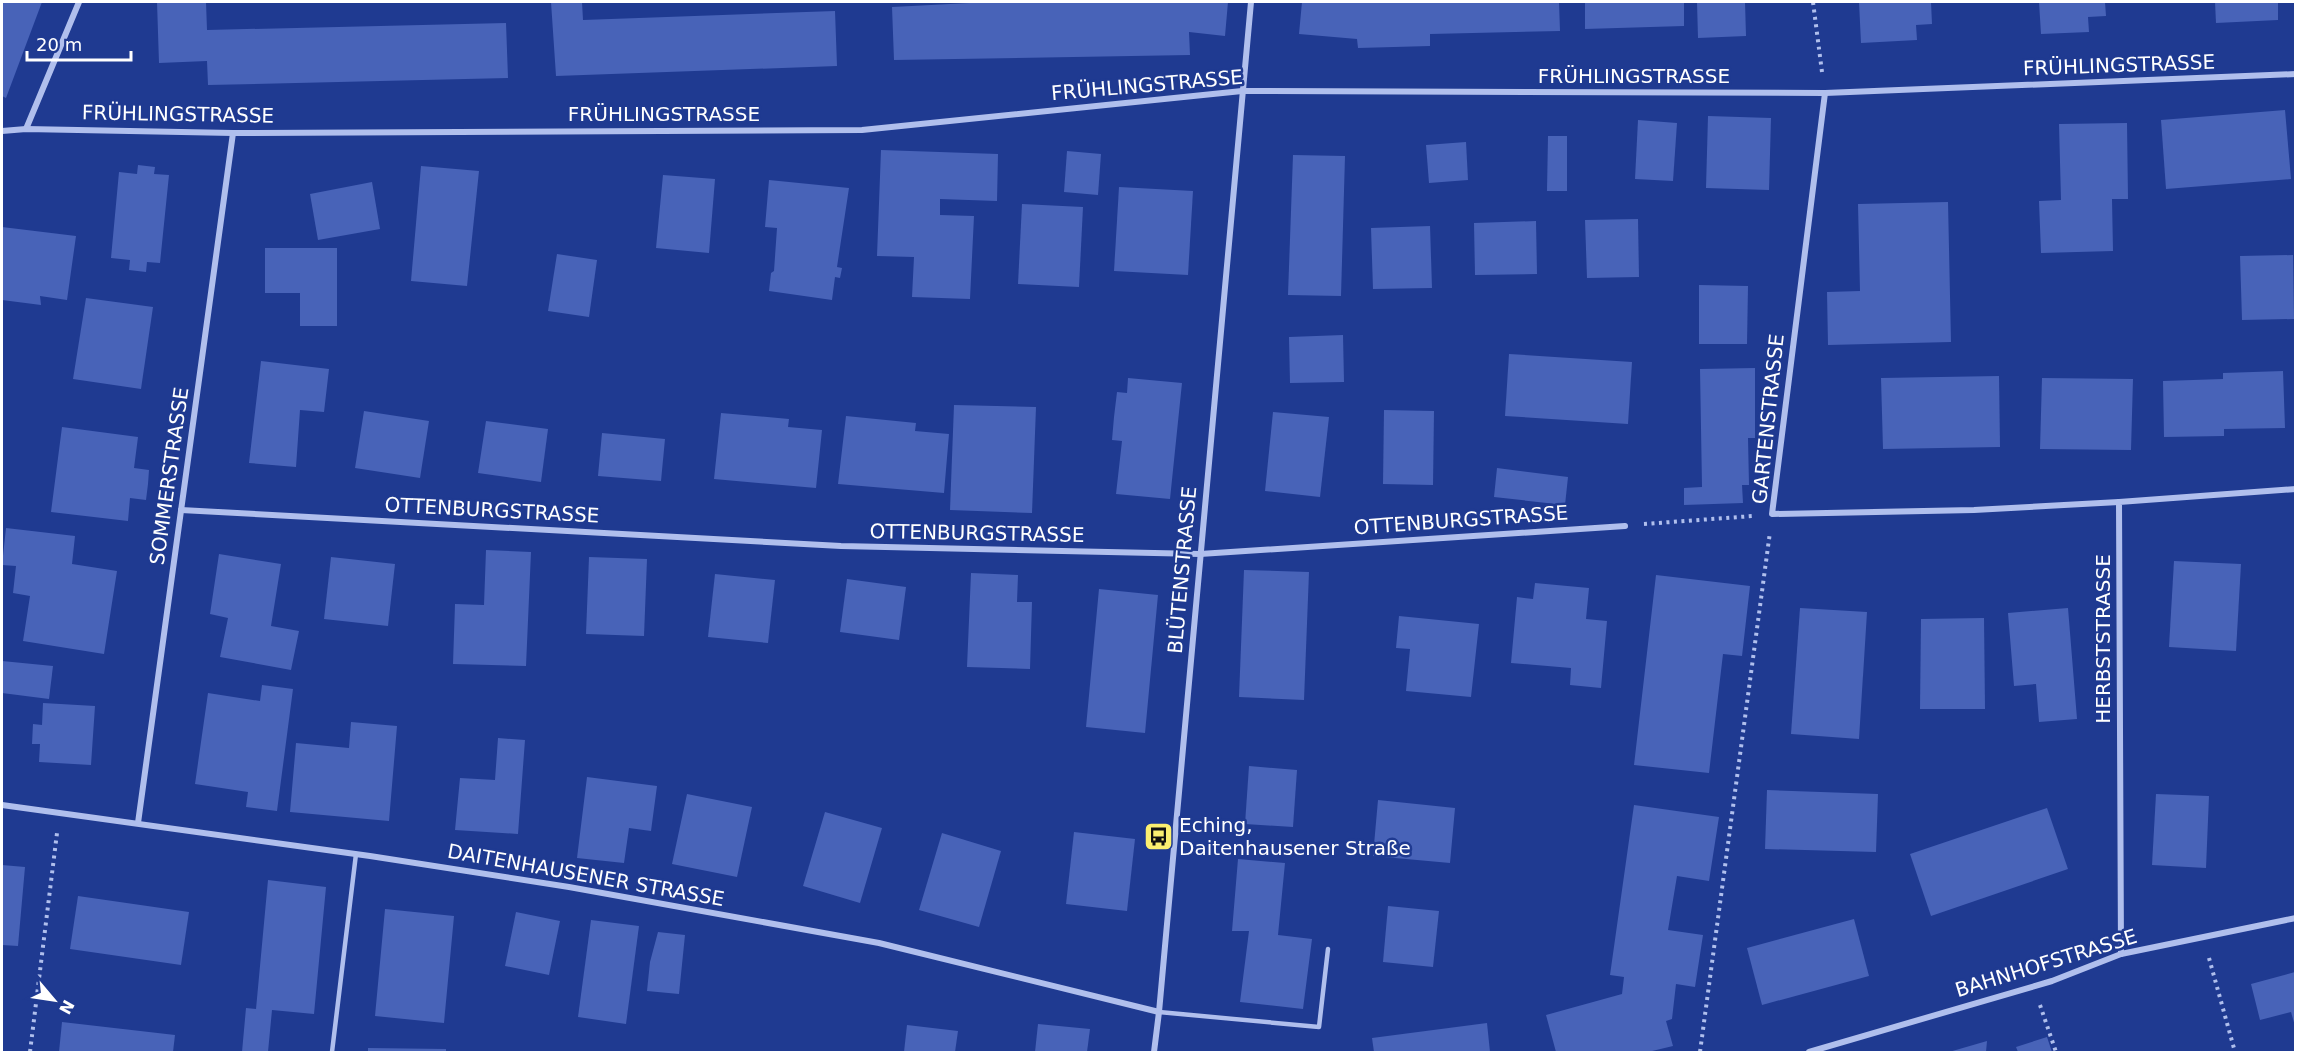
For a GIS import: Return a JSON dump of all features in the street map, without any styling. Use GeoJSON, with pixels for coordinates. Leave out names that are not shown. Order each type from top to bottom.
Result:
{"type":"FeatureCollection","features":[{"type":"Feature","properties":{"kind":"street"},"geometry":{"type":"LineString","coordinates":[[26,129],[78,2]]}},
{"type":"Feature","properties":{"kind":"street","name":"BLÜTENSTRASSE"},"geometry":{"type":"LineString","coordinates":[[1154,1053],[1251,2]]}},
{"type":"Feature","properties":{"kind":"street","name":"FRÜHLINGSTRASSE"},"geometry":{"type":"LineString","coordinates":[[2,131],[26,129],[233,132],[862,129],[1242,91],[1825,93],[2295,74]]}},
{"type":"Feature","properties":{"kind":"street","name":"GARTENSTRASSE"},"geometry":{"type":"LineString","coordinates":[[1825,93],[1772,514],[1974,510],[2119,501]]}},
{"type":"Feature","properties":{"kind":"street","name":"SOMMERSTRASSE"},"geometry":{"type":"LineString","coordinates":[[138,823],[233,132]]}},
{"type":"Feature","properties":{"kind":"street"},"geometry":{"type":"LineString","coordinates":[[2119,501],[2295,489]]}},
{"type":"Feature","properties":{"kind":"street","name":"HERBSTSTRASSE"},"geometry":{"type":"LineString","coordinates":[[2119,501],[2121,954]]}},
{"type":"Feature","properties":{"kind":"street","name":"OTTENBURGSTRASSE"},"geometry":{"type":"LineString","coordinates":[[181,510],[841,546],[1200,554],[1625,526]]}},
{"type":"Feature","properties":{"kind":"street","name":"DAITENHAUSENER STRASSE"},"geometry":{"type":"LineString","coordinates":[[2,805],[356,854],[569,887],[879,943],[1159,1012]]}},
{"type":"Feature","properties":{"kind":"street","name":"BAHNHOFSTRASSE"},"geometry":{"type":"LineString","coordinates":[[1809,1053],[2034,986],[2121,954],[2295,918]]}},
{"type":"Feature","properties":{"kind":"lane"},"geometry":{"type":"LineString","coordinates":[[332,1053],[356,854]]}},
{"type":"Feature","properties":{"kind":"lane"},"geometry":{"type":"LineString","coordinates":[[1159,1012],[1319,1027],[1328,949]]}},
{"type":"Feature","properties":{"kind":"path"},"geometry":{"type":"LineString","coordinates":[[1813,2],[1825,93]]}},
{"type":"Feature","properties":{"kind":"path"},"geometry":{"type":"LineString","coordinates":[[1625,526],[1772,514],[1700,1053]]}},
{"type":"Feature","properties":{"kind":"path"},"geometry":{"type":"LineString","coordinates":[[30,1053],[60,812]]}},
{"type":"Feature","properties":{"kind":"path"},"geometry":{"type":"LineString","coordinates":[[2203,937],[2235,1053]]}},
{"type":"Feature","properties":{"kind":"path"},"geometry":{"type":"LineString","coordinates":[[2034,986],[2056,1053]]}},
{"type":"Feature","properties":{"kind":"building"},"geometry":{"type":"Polygon","coordinates":[[[2,2],[42,2],[6,98],[2,96],[2,2]]]}},
{"type":"Feature","properties":{"kind":"building"},"geometry":{"type":"Polygon","coordinates":[[[157,2],[206,2],[207,30],[506,23],[508,78],[208,85],[207,61],[159,63],[157,2]]]}},
{"type":"Feature","properties":{"kind":"building"},"geometry":{"type":"Polygon","coordinates":[[[551,2],[582,2],[583,20],[835,11],[837,66],[556,76],[551,2]]]}},
{"type":"Feature","properties":{"kind":"building"},"geometry":{"type":"Polygon","coordinates":[[[989,2],[1228,2],[1225,36],[1189,32],[1190,55],[894,60],[892,7],[989,2]]]}},
{"type":"Feature","properties":{"kind":"building"},"geometry":{"type":"Polygon","coordinates":[[[1302,2],[1559,2],[1560,31],[1430,34],[1430,46],[1358,48],[1357,39],[1299,34],[1302,2]]]}},
{"type":"Feature","properties":{"kind":"building"},"geometry":{"type":"Polygon","coordinates":[[[1585,2],[1684,2],[1684,26],[1585,29],[1585,2]]]}},
{"type":"Feature","properties":{"kind":"building"},"geometry":{"type":"Polygon","coordinates":[[[1697,2],[1745,2],[1746,36],[1698,38],[1697,2]]]}},
{"type":"Feature","properties":{"kind":"building"},"geometry":{"type":"Polygon","coordinates":[[[1859,2],[1931,2],[1932,24],[1916,25],[1917,40],[1861,43],[1859,2]]]}},
{"type":"Feature","properties":{"kind":"building"},"geometry":{"type":"Polygon","coordinates":[[[2039,2],[2105,2],[2106,16],[2088,17],[2089,32],[2041,34],[2039,2]]]}},
{"type":"Feature","properties":{"kind":"building"},"geometry":{"type":"Polygon","coordinates":[[[2215,2],[2278,2],[2278,20],[2216,23],[2215,2]]]}},
{"type":"Feature","properties":{"kind":"building"},"geometry":{"type":"Polygon","coordinates":[[[2285,110],[2291,179],[2166,189],[2161,120],[2285,110]]]}},
{"type":"Feature","properties":{"kind":"building"},"geometry":{"type":"Polygon","coordinates":[[[1708,116],[1771,118],[1769,190],[1706,188],[1708,116]]]}},
{"type":"Feature","properties":{"kind":"building"},"geometry":{"type":"Polygon","coordinates":[[[1638,120],[1677,123],[1673,181],[1635,179],[1638,120]]]}},
{"type":"Feature","properties":{"kind":"building"},"geometry":{"type":"Polygon","coordinates":[[[2127,123],[2128,199],[2112,199],[2113,251],[2041,253],[2039,201],[2061,200],[2059,124],[2127,123]]]}},
{"type":"Feature","properties":{"kind":"building"},"geometry":{"type":"Polygon","coordinates":[[[1548,136],[1567,136],[1567,191],[1547,191],[1548,136]]]}},
{"type":"Feature","properties":{"kind":"building"},"geometry":{"type":"Polygon","coordinates":[[[1466,142],[1468,180],[1429,183],[1426,145],[1466,142]]]}},
{"type":"Feature","properties":{"kind":"building"},"geometry":{"type":"Polygon","coordinates":[[[881,150],[998,154],[997,201],[940,199],[940,215],[974,216],[970,299],[912,297],[914,257],[877,256],[881,150]]]}},
{"type":"Feature","properties":{"kind":"building"},"geometry":{"type":"Polygon","coordinates":[[[1067,151],[1101,154],[1098,195],[1064,192],[1067,151]]]}},
{"type":"Feature","properties":{"kind":"building"},"geometry":{"type":"Polygon","coordinates":[[[1293,155],[1345,156],[1341,296],[1288,295],[1293,155]]]}},
{"type":"Feature","properties":{"kind":"building"},"geometry":{"type":"Polygon","coordinates":[[[138,165],[155,167],[154,174],[169,175],[160,263],[147,262],[146,272],[129,270],[130,260],[111,258],[119,172],[137,174],[138,165]]]}},
{"type":"Feature","properties":{"kind":"building"},"geometry":{"type":"Polygon","coordinates":[[[421,166],[479,171],[467,286],[411,281],[421,166]]]}},
{"type":"Feature","properties":{"kind":"building"},"geometry":{"type":"Polygon","coordinates":[[[663,175],[715,179],[709,253],[656,248],[663,175]]]}},
{"type":"Feature","properties":{"kind":"building"},"geometry":{"type":"Polygon","coordinates":[[[769,180],[849,188],[837,267],[842,268],[840,278],[835,277],[832,300],[769,291],[771,273],[774,271],[777,228],[765,227],[769,180]]]}},
{"type":"Feature","properties":{"kind":"building"},"geometry":{"type":"Polygon","coordinates":[[[372,182],[380,229],[318,240],[310,194],[372,182]]]}},
{"type":"Feature","properties":{"kind":"building"},"geometry":{"type":"Polygon","coordinates":[[[1119,187],[1193,191],[1188,275],[1114,271],[1119,187]]]}},
{"type":"Feature","properties":{"kind":"building"},"geometry":{"type":"Polygon","coordinates":[[[1948,202],[1951,342],[1828,345],[1827,292],[1860,291],[1858,204],[1948,202]]]}},
{"type":"Feature","properties":{"kind":"building"},"geometry":{"type":"Polygon","coordinates":[[[1022,204],[1083,207],[1079,287],[1018,284],[1022,204]]]}},
{"type":"Feature","properties":{"kind":"building"},"geometry":{"type":"Polygon","coordinates":[[[1638,219],[1639,277],[1587,278],[1585,220],[1638,219]]]}},
{"type":"Feature","properties":{"kind":"building"},"geometry":{"type":"Polygon","coordinates":[[[1536,221],[1537,274],[1475,275],[1474,223],[1536,221]]]}},
{"type":"Feature","properties":{"kind":"building"},"geometry":{"type":"Polygon","coordinates":[[[1430,226],[1432,288],[1373,289],[1371,228],[1430,226]]]}},
{"type":"Feature","properties":{"kind":"building"},"geometry":{"type":"Polygon","coordinates":[[[2,227],[76,236],[67,300],[40,296],[41,305],[2,300],[2,227]]]}},
{"type":"Feature","properties":{"kind":"building"},"geometry":{"type":"Polygon","coordinates":[[[265,248],[337,248],[337,326],[300,326],[300,293],[265,293],[265,248]]]}},
{"type":"Feature","properties":{"kind":"building"},"geometry":{"type":"Polygon","coordinates":[[[557,254],[597,260],[589,317],[548,311],[557,254]]]}},
{"type":"Feature","properties":{"kind":"building"},"geometry":{"type":"Polygon","coordinates":[[[2293,255],[2294,319],[2242,320],[2240,256],[2293,255]]]}},
{"type":"Feature","properties":{"kind":"building"},"geometry":{"type":"Polygon","coordinates":[[[1699,285],[1748,286],[1747,344],[1699,344],[1699,285]]]}},
{"type":"Feature","properties":{"kind":"building"},"geometry":{"type":"Polygon","coordinates":[[[86,298],[153,307],[141,389],[73,379],[86,298]]]}},
{"type":"Feature","properties":{"kind":"building"},"geometry":{"type":"Polygon","coordinates":[[[1343,335],[1344,382],[1290,383],[1289,337],[1343,335]]]}},
{"type":"Feature","properties":{"kind":"building"},"geometry":{"type":"Polygon","coordinates":[[[1509,354],[1632,362],[1628,424],[1505,416],[1509,354]]]}},
{"type":"Feature","properties":{"kind":"building"},"geometry":{"type":"Polygon","coordinates":[[[261,361],[329,369],[324,412],[300,410],[296,467],[249,463],[261,361]]]}},
{"type":"Feature","properties":{"kind":"building"},"geometry":{"type":"Polygon","coordinates":[[[1755,368],[1755,438],[1748,438],[1749,485],[1742,485],[1743,503],[1684,505],[1684,488],[1702,487],[1700,369],[1755,368]]]}},
{"type":"Feature","properties":{"kind":"building"},"geometry":{"type":"Polygon","coordinates":[[[2283,371],[2285,428],[2224,429],[2224,436],[2164,437],[2163,381],[2223,379],[2223,373],[2283,371]]]}},
{"type":"Feature","properties":{"kind":"building"},"geometry":{"type":"Polygon","coordinates":[[[1999,376],[2000,447],[1883,449],[1881,378],[1999,376]]]}},
{"type":"Feature","properties":{"kind":"building"},"geometry":{"type":"Polygon","coordinates":[[[1128,378],[1182,383],[1170,499],[1116,494],[1122,441],[1112,440],[1114,417],[1117,392],[1127,393],[1128,378]]]}},
{"type":"Feature","properties":{"kind":"building"},"geometry":{"type":"Polygon","coordinates":[[[2042,378],[2133,379],[2131,450],[2040,449],[2042,378]]]}},
{"type":"Feature","properties":{"kind":"building"},"geometry":{"type":"Polygon","coordinates":[[[954,405],[1036,407],[1032,513],[950,510],[954,405]]]}},
{"type":"Feature","properties":{"kind":"building"},"geometry":{"type":"Polygon","coordinates":[[[1384,410],[1434,411],[1433,485],[1383,484],[1384,410]]]}},
{"type":"Feature","properties":{"kind":"building"},"geometry":{"type":"Polygon","coordinates":[[[364,411],[429,421],[420,478],[355,468],[364,411]]]}},
{"type":"Feature","properties":{"kind":"building"},"geometry":{"type":"Polygon","coordinates":[[[1273,412],[1329,417],[1320,497],[1265,491],[1273,412]]]}},
{"type":"Feature","properties":{"kind":"building"},"geometry":{"type":"Polygon","coordinates":[[[721,413],[789,419],[788,427],[822,430],[816,488],[714,479],[721,413]]]}},
{"type":"Feature","properties":{"kind":"building"},"geometry":{"type":"Polygon","coordinates":[[[846,416],[916,423],[915,431],[949,434],[944,493],[838,484],[846,416]]]}},
{"type":"Feature","properties":{"kind":"building"},"geometry":{"type":"Polygon","coordinates":[[[486,421],[548,429],[541,482],[478,473],[486,421]]]}},
{"type":"Feature","properties":{"kind":"building"},"geometry":{"type":"Polygon","coordinates":[[[62,427],[138,437],[134,468],[149,470],[148,484],[146,500],[130,498],[128,521],[51,512],[62,427]]]}},
{"type":"Feature","properties":{"kind":"building"},"geometry":{"type":"Polygon","coordinates":[[[602,433],[665,439],[661,481],[598,476],[602,433]]]}},
{"type":"Feature","properties":{"kind":"building"},"geometry":{"type":"Polygon","coordinates":[[[1497,468],[1568,477],[1565,505],[1494,497],[1497,468]]]}},
{"type":"Feature","properties":{"kind":"building"},"geometry":{"type":"Polygon","coordinates":[[[6,528],[75,536],[72,564],[117,571],[104,654],[23,641],[30,596],[13,593],[16,566],[2,565],[6,528]]]}},
{"type":"Feature","properties":{"kind":"building"},"geometry":{"type":"Polygon","coordinates":[[[486,550],[531,552],[526,666],[453,664],[455,604],[484,605],[486,550]]]}},
{"type":"Feature","properties":{"kind":"building"},"geometry":{"type":"Polygon","coordinates":[[[219,554],[281,564],[271,626],[299,631],[291,670],[220,657],[228,618],[210,614],[219,554]]]}},
{"type":"Feature","properties":{"kind":"building"},"geometry":{"type":"Polygon","coordinates":[[[331,557],[395,564],[388,626],[324,619],[331,557]]]}},
{"type":"Feature","properties":{"kind":"building"},"geometry":{"type":"Polygon","coordinates":[[[589,557],[647,559],[644,636],[586,634],[589,557]]]}},
{"type":"Feature","properties":{"kind":"building"},"geometry":{"type":"Polygon","coordinates":[[[2174,561],[2241,564],[2236,651],[2169,647],[2174,561]]]}},
{"type":"Feature","properties":{"kind":"building"},"geometry":{"type":"Polygon","coordinates":[[[1244,570],[1309,572],[1304,700],[1239,697],[1244,570]]]}},
{"type":"Feature","properties":{"kind":"building"},"geometry":{"type":"Polygon","coordinates":[[[971,573],[1018,575],[1017,602],[1032,602],[1030,669],[967,667],[971,573]]]}},
{"type":"Feature","properties":{"kind":"building"},"geometry":{"type":"Polygon","coordinates":[[[715,574],[775,580],[768,643],[708,637],[715,574]]]}},
{"type":"Feature","properties":{"kind":"building"},"geometry":{"type":"Polygon","coordinates":[[[1656,575],[1750,586],[1742,656],[1723,654],[1709,773],[1634,765],[1656,575]]]}},
{"type":"Feature","properties":{"kind":"building"},"geometry":{"type":"Polygon","coordinates":[[[847,579],[906,587],[899,640],[840,632],[847,579]]]}},
{"type":"Feature","properties":{"kind":"building"},"geometry":{"type":"Polygon","coordinates":[[[1535,583],[1589,588],[1586,619],[1607,621],[1601,688],[1570,685],[1571,668],[1511,663],[1517,597],[1533,599],[1535,583]]]}},
{"type":"Feature","properties":{"kind":"building"},"geometry":{"type":"Polygon","coordinates":[[[1099,589],[1158,595],[1145,733],[1086,727],[1099,589]]]}},
{"type":"Feature","properties":{"kind":"building"},"geometry":{"type":"Polygon","coordinates":[[[1800,608],[1867,612],[1859,739],[1791,734],[1800,608]]]}},
{"type":"Feature","properties":{"kind":"building"},"geometry":{"type":"Polygon","coordinates":[[[2068,608],[2077,719],[2039,722],[2036,684],[2014,686],[2008,613],[2068,608]]]}},
{"type":"Feature","properties":{"kind":"building"},"geometry":{"type":"Polygon","coordinates":[[[1399,616],[1479,624],[1471,697],[1406,691],[1410,649],[1396,648],[1399,616]]]}},
{"type":"Feature","properties":{"kind":"building"},"geometry":{"type":"Polygon","coordinates":[[[1984,618],[1985,709],[1920,709],[1921,619],[1984,618]]]}},
{"type":"Feature","properties":{"kind":"building"},"geometry":{"type":"Polygon","coordinates":[[[2,661],[53,666],[49,699],[2,693],[2,661]]]}},
{"type":"Feature","properties":{"kind":"building"},"geometry":{"type":"Polygon","coordinates":[[[262,685],[293,689],[277,811],[246,807],[248,792],[195,784],[208,693],[260,701],[262,685]]]}},
{"type":"Feature","properties":{"kind":"building"},"geometry":{"type":"Polygon","coordinates":[[[43,703],[95,706],[91,765],[39,762],[40,744],[32,744],[33,724],[42,725],[43,703]]]}},
{"type":"Feature","properties":{"kind":"building"},"geometry":{"type":"Polygon","coordinates":[[[351,722],[397,726],[389,821],[290,812],[296,743],[349,748],[351,722]]]}},
{"type":"Feature","properties":{"kind":"building"},"geometry":{"type":"Polygon","coordinates":[[[498,738],[525,740],[518,834],[455,830],[460,778],[495,780],[498,738]]]}},
{"type":"Feature","properties":{"kind":"building"},"geometry":{"type":"Polygon","coordinates":[[[1249,766],[1297,770],[1293,827],[1245,824],[1249,766]]]}},
{"type":"Feature","properties":{"kind":"building"},"geometry":{"type":"Polygon","coordinates":[[[587,777],[657,786],[651,831],[629,828],[624,863],[577,858],[587,777]]]}},
{"type":"Feature","properties":{"kind":"building"},"geometry":{"type":"Polygon","coordinates":[[[1767,790],[1878,794],[1876,852],[1765,849],[1767,790]]]}},
{"type":"Feature","properties":{"kind":"building"},"geometry":{"type":"Polygon","coordinates":[[[687,794],[752,807],[737,877],[672,864],[687,794]]]}},
{"type":"Feature","properties":{"kind":"building"},"geometry":{"type":"Polygon","coordinates":[[[2156,794],[2209,796],[2206,868],[2152,865],[2156,794]]]}},
{"type":"Feature","properties":{"kind":"building"},"geometry":{"type":"Polygon","coordinates":[[[1378,800],[1455,808],[1450,863],[1373,856],[1378,800]]]}},
{"type":"Feature","properties":{"kind":"building"},"geometry":{"type":"Polygon","coordinates":[[[1634,805],[1719,817],[1709,881],[1677,876],[1668,930],[1703,935],[1695,987],[1676,984],[1672,1019],[1666,1021],[1673,1046],[1648,1052],[1556,1052],[1546,1015],[1622,994],[1624,977],[1610,975],[1634,805]]]}},
{"type":"Feature","properties":{"kind":"building"},"geometry":{"type":"Polygon","coordinates":[[[2047,808],[2068,869],[1931,916],[1910,854],[2047,808]]]}},
{"type":"Feature","properties":{"kind":"building"},"geometry":{"type":"Polygon","coordinates":[[[825,812],[882,828],[860,903],[803,886],[825,812]]]}},
{"type":"Feature","properties":{"kind":"building"},"geometry":{"type":"Polygon","coordinates":[[[1074,832],[1135,839],[1127,911],[1066,904],[1074,832]]]}},
{"type":"Feature","properties":{"kind":"building"},"geometry":{"type":"Polygon","coordinates":[[[942,833],[1001,851],[979,927],[919,910],[942,833]]]}},
{"type":"Feature","properties":{"kind":"building"},"geometry":{"type":"Polygon","coordinates":[[[1238,859],[1285,863],[1278,935],[1312,939],[1303,1009],[1240,1002],[1249,931],[1232,931],[1238,859]]]}},
{"type":"Feature","properties":{"kind":"building"},"geometry":{"type":"Polygon","coordinates":[[[2,865],[25,867],[18,946],[2,945],[2,865]]]}},
{"type":"Feature","properties":{"kind":"building"},"geometry":{"type":"Polygon","coordinates":[[[268,880],[326,887],[314,1014],[272,1010],[268,1052],[242,1052],[246,1008],[256,1009],[268,880]]]}},
{"type":"Feature","properties":{"kind":"building"},"geometry":{"type":"Polygon","coordinates":[[[78,896],[189,912],[181,965],[70,949],[78,896]]]}},
{"type":"Feature","properties":{"kind":"building"},"geometry":{"type":"Polygon","coordinates":[[[1388,906],[1439,911],[1433,967],[1383,962],[1388,906]]]}},
{"type":"Feature","properties":{"kind":"building"},"geometry":{"type":"Polygon","coordinates":[[[385,909],[454,916],[444,1023],[375,1016],[385,909]]]}},
{"type":"Feature","properties":{"kind":"building"},"geometry":{"type":"Polygon","coordinates":[[[516,912],[560,921],[549,975],[505,966],[516,912]]]}},
{"type":"Feature","properties":{"kind":"building"},"geometry":{"type":"Polygon","coordinates":[[[1854,919],[1869,976],[1762,1005],[1747,948],[1854,919]]]}},
{"type":"Feature","properties":{"kind":"building"},"geometry":{"type":"Polygon","coordinates":[[[591,920],[639,926],[626,1024],[578,1017],[591,920]]]}},
{"type":"Feature","properties":{"kind":"building"},"geometry":{"type":"Polygon","coordinates":[[[658,932],[685,935],[679,994],[647,991],[650,962],[658,932]]]}},
{"type":"Feature","properties":{"kind":"building"},"geometry":{"type":"Polygon","coordinates":[[[2295,972],[2295,1026],[2291,1012],[2260,1020],[2251,984],[2295,972]]]}},
{"type":"Feature","properties":{"kind":"building"},"geometry":{"type":"Polygon","coordinates":[[[62,1022],[175,1035],[173,1052],[59,1052],[62,1022]]]}},
{"type":"Feature","properties":{"kind":"building"},"geometry":{"type":"Polygon","coordinates":[[[1487,1023],[1490,1052],[1374,1052],[1372,1038],[1487,1023]]]}},
{"type":"Feature","properties":{"kind":"building"},"geometry":{"type":"Polygon","coordinates":[[[1038,1024],[1090,1029],[1087,1052],[1035,1052],[1038,1024]]]}},
{"type":"Feature","properties":{"kind":"building"},"geometry":{"type":"Polygon","coordinates":[[[907,1025],[958,1031],[955,1052],[904,1052],[907,1025]]]}},
{"type":"Feature","properties":{"kind":"building"},"geometry":{"type":"Polygon","coordinates":[[[2047,1037],[2052,1052],[2018,1052],[2016,1047],[2047,1037]]]}},
{"type":"Feature","properties":{"kind":"building"},"geometry":{"type":"Polygon","coordinates":[[[1987,1041],[1986,1052],[1949,1052],[1987,1041]]]}},
{"type":"Feature","properties":{"kind":"building"},"geometry":{"type":"Polygon","coordinates":[[[368,1048],[446,1049],[446,1052],[368,1052],[368,1048]]]}},
{"type":"Feature","properties":{"kind":"place","name":"Eching, Daitenhausener Straße"},"geometry":{"type":"Point","coordinates":[1158,836]}}]}
